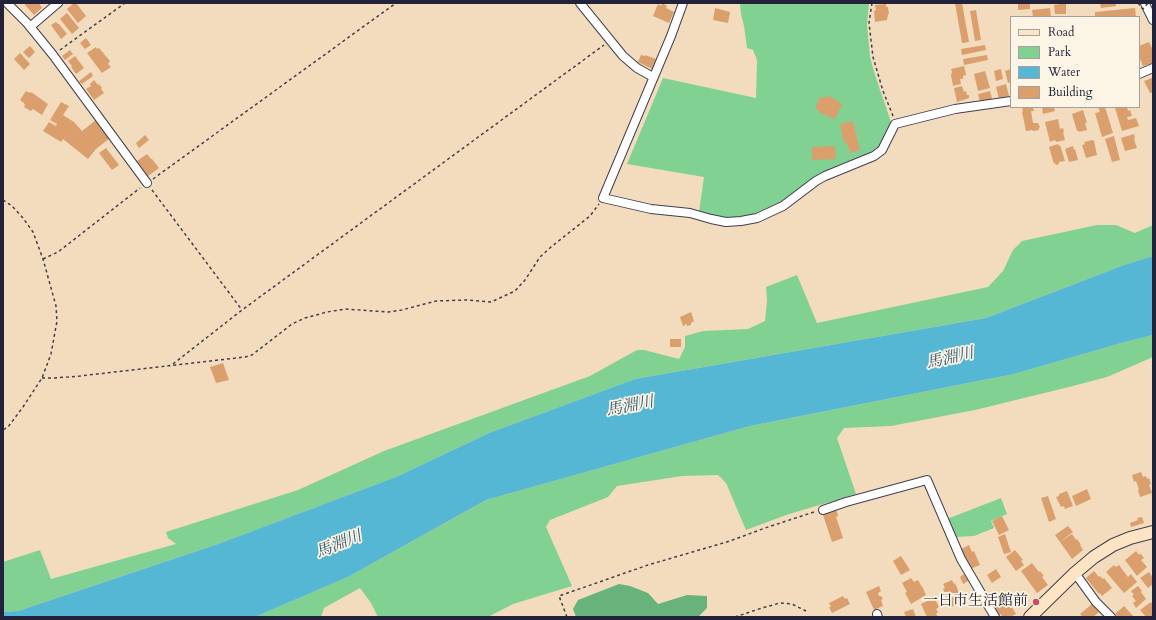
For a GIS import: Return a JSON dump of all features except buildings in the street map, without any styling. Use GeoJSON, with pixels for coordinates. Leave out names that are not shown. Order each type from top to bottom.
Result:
{"type":"FeatureCollection","features":[{"type":"Feature","properties":{"kind":"street"},"geometry":{"type":"LineString","coordinates":[[7,3],[30,27],[53,55],[147,183]]}},
{"type":"Feature","properties":{"kind":"street"},"geometry":{"type":"LineString","coordinates":[[30,27],[58,3]]}},
{"type":"Feature","properties":{"kind":"street"},"geometry":{"type":"LineString","coordinates":[[580,3],[623,56],[638,68],[653,76]]}},
{"type":"Feature","properties":{"kind":"street"},"geometry":{"type":"LineString","coordinates":[[683,3],[671,36],[603,198],[651,209],[690,213],[726,222],[757,218],[783,206],[816,181],[874,156],[882,150],[895,124],[955,109],[1010,101]]}},
{"type":"Feature","properties":{"kind":"street"},"geometry":{"type":"LineString","coordinates":[[1146,3],[1153,20]]}},
{"type":"Feature","properties":{"kind":"street"},"geometry":{"type":"LineString","coordinates":[[1140,74],[1153,68]]}},
{"type":"Feature","properties":{"kind":"street"},"geometry":{"type":"LineString","coordinates":[[823,510],[846,502],[927,480],[960,560],[995,617]]}},
{"type":"Feature","properties":{"kind":"street"},"geometry":{"type":"LineString","coordinates":[[1030,617],[1094,557],[1112,546],[1130,538],[1153,532]]}},
{"type":"Feature","properties":{"kind":"street"},"geometry":{"type":"LineString","coordinates":[[1075,574],[1096,602],[1111,617]]}},
{"type":"Feature","properties":{"kind":"path"},"geometry":{"type":"LineString","coordinates":[[53,55],[125,3]]}},
{"type":"Feature","properties":{"kind":"path"},"geometry":{"type":"LineString","coordinates":[[43,259],[58,252],[147,183],[396,3]]}},
{"type":"Feature","properties":{"kind":"path"},"geometry":{"type":"LineString","coordinates":[[872,3],[869,23],[873,57],[895,124]]}},
{"type":"Feature","properties":{"kind":"path"},"geometry":{"type":"LineString","coordinates":[[1138,3],[1143,9],[1146,3]]}},
{"type":"Feature","properties":{"kind":"path"},"geometry":{"type":"LineString","coordinates":[[172,365],[242,310],[610,40]]}},
{"type":"Feature","properties":{"kind":"path"},"geometry":{"type":"LineString","coordinates":[[147,183],[242,310]]}},
{"type":"Feature","properties":{"kind":"path"},"geometry":{"type":"LineString","coordinates":[[42,378],[80,376],[245,357],[252,355],[292,324],[305,318],[327,312],[345,309],[388,312],[436,301],[466,300],[491,302],[515,291],[525,280],[540,257],[590,216],[603,198]]}},
{"type":"Feature","properties":{"kind":"path"},"geometry":{"type":"LineString","coordinates":[[3,200],[12,206],[33,232],[43,259],[56,306],[57,321],[51,354],[42,378],[23,407],[8,427],[3,430]]}},
{"type":"Feature","properties":{"kind":"path"},"geometry":{"type":"LineString","coordinates":[[567,617],[558,596],[648,565],[730,541],[765,528],[823,510]]}},
{"type":"Feature","properties":{"kind":"path"},"geometry":{"type":"LineString","coordinates":[[734,617],[780,603],[792,604],[806,611]]}},
{"type":"Feature","properties":{"kind":"green space"},"geometry":{"type":"Polygon","coordinates":[[[740,3],[869,3],[867,25],[870,57],[891,122],[880,146],[872,152],[831,168],[813,178],[783,201],[754,214],[725,218],[699,212],[704,177],[627,164],[663,78],[756,98],[757,60],[753,50],[747,48],[740,3]]]}},
{"type":"Feature","properties":{"kind":"green space"},"geometry":{"type":"Polygon","coordinates":[[[1097,225],[1116,225],[1135,233],[1153,225],[1153,256],[1124,265],[986,318],[635,379],[489,433],[396,477],[218,544],[18,611],[3,612],[3,562],[40,550],[51,579],[176,544],[168,538],[166,532],[298,490],[384,451],[590,376],[637,350],[644,350],[679,359],[685,347],[685,336],[703,331],[748,329],[765,321],[767,301],[766,287],[797,275],[817,323],[988,287],[1003,271],[1013,250],[1022,241],[1097,225]]]}},
{"type":"Feature","properties":{"kind":"green space"},"geometry":{"type":"Polygon","coordinates":[[[1153,335],[1153,357],[1107,377],[975,410],[891,426],[844,428],[837,438],[856,494],[786,515],[746,530],[726,483],[718,475],[682,476],[617,486],[608,497],[550,520],[546,527],[572,586],[513,604],[488,617],[378,617],[371,603],[360,588],[324,608],[321,617],[255,617],[348,577],[486,500],[750,426],[1014,374],[1153,335]]]}},
{"type":"Feature","properties":{"kind":"green space"},"geometry":{"type":"Polygon","coordinates":[[[1001,498],[1007,514],[991,521],[994,528],[974,536],[955,537],[947,519],[1001,498]]]}},
{"type":"Feature","properties":{"kind":"green space"},"geometry":{"type":"Polygon","coordinates":[[[619,584],[630,586],[648,593],[658,604],[687,595],[707,596],[707,608],[698,617],[576,617],[573,609],[578,600],[619,584]]]}},
{"type":"Feature","properties":{"kind":"water","name":"馬淵川"},"geometry":{"type":"Polygon","coordinates":[[[1153,256],[1153,335],[1014,374],[750,426],[486,500],[348,577],[255,617],[3,617],[3,612],[18,611],[218,544],[396,477],[489,433],[635,379],[986,318],[1124,265],[1153,256]]]}},
{"type":"Feature","properties":{"kind":"place","name":"一日市生活館前"},"geometry":{"type":"Point","coordinates":[1036,602]}}]}
